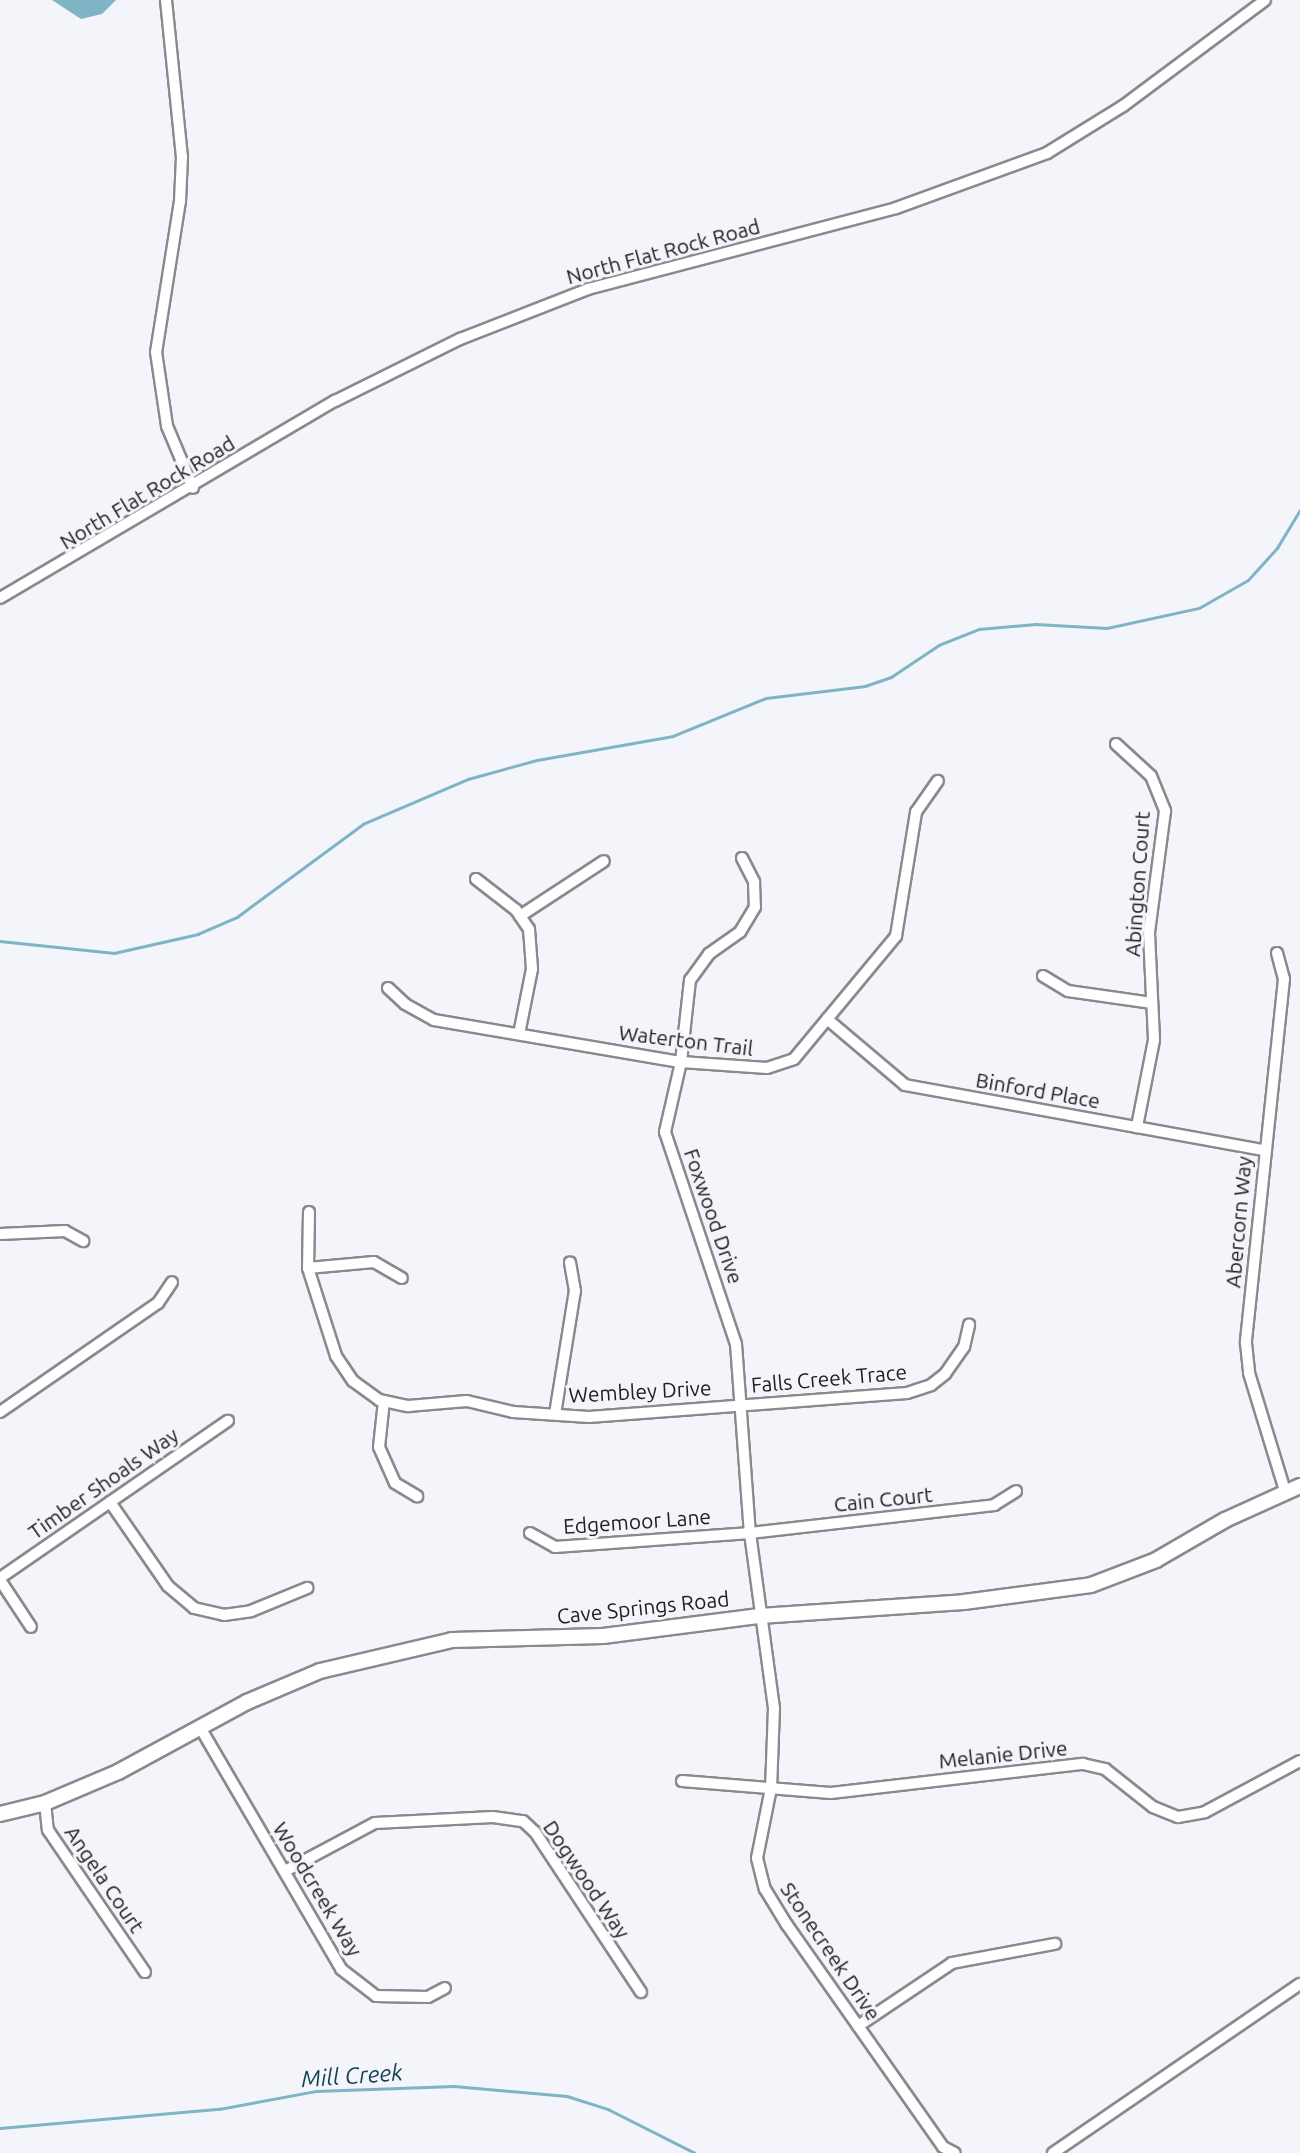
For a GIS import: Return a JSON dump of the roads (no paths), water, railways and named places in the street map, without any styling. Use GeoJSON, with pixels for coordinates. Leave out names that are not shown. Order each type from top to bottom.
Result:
{"type":"FeatureCollection","features":[{"type":"Feature","properties":{"kind":"street"},"geometry":{"type":"LineString","coordinates":[[166,0],[182,157],[180,201],[156,352],[167,426],[193,488]]}},
{"type":"Feature","properties":{"kind":"street","name":"North Flat Rock Road"},"geometry":{"type":"LineString","coordinates":[[0,598],[402,365],[521,314],[623,278],[907,205],[1030,161],[1123,106],[1265,0]]}},
{"type":"Feature","properties":{"kind":"street","name":"Abington Court"},"geometry":{"type":"LineString","coordinates":[[1116,744],[1152,775],[1165,811],[1149,933],[1154,1040],[1137,1127]]}},
{"type":"Feature","properties":{"kind":"street","name":"Waterton Trail"},"geometry":{"type":"LineString","coordinates":[[388,988],[404,1004],[434,1020],[681,1062],[767,1068],[794,1059],[896,936],[916,812],[938,781]]}},
{"type":"Feature","properties":{"kind":"street","name":"Foxwood Drive"},"geometry":{"type":"LineString","coordinates":[[742,858],[754,883],[755,907],[740,932],[709,954],[690,980],[681,1062],[665,1132],[736,1344],[750,1533],[760,1616]]}},
{"type":"Feature","properties":{"kind":"street"},"geometry":{"type":"LineString","coordinates":[[520,916],[604,860]]}},
{"type":"Feature","properties":{"kind":"street"},"geometry":{"type":"LineString","coordinates":[[476,879],[520,916],[529,929],[532,969],[519,1034]]}},
{"type":"Feature","properties":{"kind":"street","name":"Abercorn Way"},"geometry":{"type":"LineString","coordinates":[[1276,953],[1284,979],[1264,1150],[1246,1343],[1249,1373],[1285,1491]]}},
{"type":"Feature","properties":{"kind":"street"},"geometry":{"type":"LineString","coordinates":[[1043,976],[1068,991],[1152,1003]]}},
{"type":"Feature","properties":{"kind":"street","name":"Binford Place"},"geometry":{"type":"LineString","coordinates":[[827,1020],[905,1085],[1264,1150]]}},
{"type":"Feature","properties":{"kind":"street","name":"Wembley Drive"},"geometry":{"type":"LineString","coordinates":[[309,1212],[308,1268],[336,1356],[353,1381],[384,1401],[408,1406],[467,1401],[513,1412],[589,1417],[739,1404]]}},
{"type":"Feature","properties":{"kind":"street"},"geometry":{"type":"LineString","coordinates":[[0,1234],[65,1231],[83,1241]]}},
{"type":"Feature","properties":{"kind":"street"},"geometry":{"type":"LineString","coordinates":[[308,1268],[374,1262],[401,1278]]}},
{"type":"Feature","properties":{"kind":"street"},"geometry":{"type":"LineString","coordinates":[[555,1414],[575,1291],[569,1262]]}},
{"type":"Feature","properties":{"kind":"street"},"geometry":{"type":"LineString","coordinates":[[0,1412],[158,1303],[172,1282]]}},
{"type":"Feature","properties":{"kind":"street","name":"Falls Creek Trace"},"geometry":{"type":"LineString","coordinates":[[739,1404],[906,1393],[931,1385],[957,1358],[969,1325]]}},
{"type":"Feature","properties":{"kind":"street"},"geometry":{"type":"LineString","coordinates":[[384,1401],[379,1447],[395,1483],[417,1496]]}},
{"type":"Feature","properties":{"kind":"street","name":"Timber Shoals Way"},"geometry":{"type":"LineString","coordinates":[[0,1579],[228,1421]]}},
{"type":"Feature","properties":{"kind":"street","name":"Cave Springs Road"},"geometry":{"type":"LineString","coordinates":[[0,1814],[45,1804],[201,1729],[247,1702],[320,1671],[452,1640],[603,1636],[760,1616],[964,1602],[1091,1584],[1156,1560],[1285,1491],[1300,1486]]}},
{"type":"Feature","properties":{"kind":"street","name":"Cain Court"},"geometry":{"type":"LineString","coordinates":[[750,1533],[994,1505],[1016,1491]]}},
{"type":"Feature","properties":{"kind":"street"},"geometry":{"type":"LineString","coordinates":[[110,1502],[169,1586],[194,1608],[224,1615],[251,1611],[307,1588]]}},
{"type":"Feature","properties":{"kind":"street","name":"Edgemoor Lane"},"geometry":{"type":"LineString","coordinates":[[530,1533],[555,1547],[750,1533]]}},
{"type":"Feature","properties":{"kind":"street"},"geometry":{"type":"LineString","coordinates":[[0,1579],[31,1626]]}},
{"type":"Feature","properties":{"kind":"street","name":"Stonecreek Drive"},"geometry":{"type":"LineString","coordinates":[[760,1616],[774,1708],[771,1788],[757,1858],[765,1889],[943,2147],[955,2153]]}},
{"type":"Feature","properties":{"kind":"street","name":"Woodcreek Way"},"geometry":{"type":"LineString","coordinates":[[201,1729],[341,1969],[357,1985],[376,1996],[400,1999],[428,1997],[445,1988]]}},
{"type":"Feature","properties":{"kind":"street","name":"Melanie Drive"},"geometry":{"type":"LineString","coordinates":[[682,1780],[831,1793],[1083,1764],[1105,1769],[1153,1807],[1178,1817],[1205,1812],[1300,1761]]}},
{"type":"Feature","properties":{"kind":"street","name":"Angela Court"},"geometry":{"type":"LineString","coordinates":[[45,1804],[48,1830],[145,1972]]}},
{"type":"Feature","properties":{"kind":"street","name":"Dogwood Way"},"geometry":{"type":"LineString","coordinates":[[285,1871],[375,1823],[494,1817],[523,1821],[535,1832],[641,1992]]}},
{"type":"Feature","properties":{"kind":"street"},"geometry":{"type":"LineString","coordinates":[[858,2026],[951,1963],[1055,1944]]}},
{"type":"Feature","properties":{"kind":"street"},"geometry":{"type":"LineString","coordinates":[[1053,2153],[1300,1984]]}},
{"type":"Feature","properties":{"kind":"water"},"geometry":{"type":"Polygon","coordinates":[[[52,0],[116,0],[102,14],[81,19],[52,0]]]}},
{"type":"Feature","properties":{"kind":"waterway"},"geometry":{"type":"LineString","coordinates":[[0,941],[114,953],[198,934],[237,917],[363,824],[468,779],[537,760],[673,736],[766,698],[865,686],[891,677],[939,645],[979,629],[1036,624],[1107,628],[1199,608],[1248,580],[1277,548],[1300,510]]}},
{"type":"Feature","properties":{"kind":"waterway","name":"Mill Creek"},"geometry":{"type":"LineString","coordinates":[[0,2128],[219,2109],[316,2091],[454,2086],[567,2096],[608,2109],[695,2153]]}}]}
